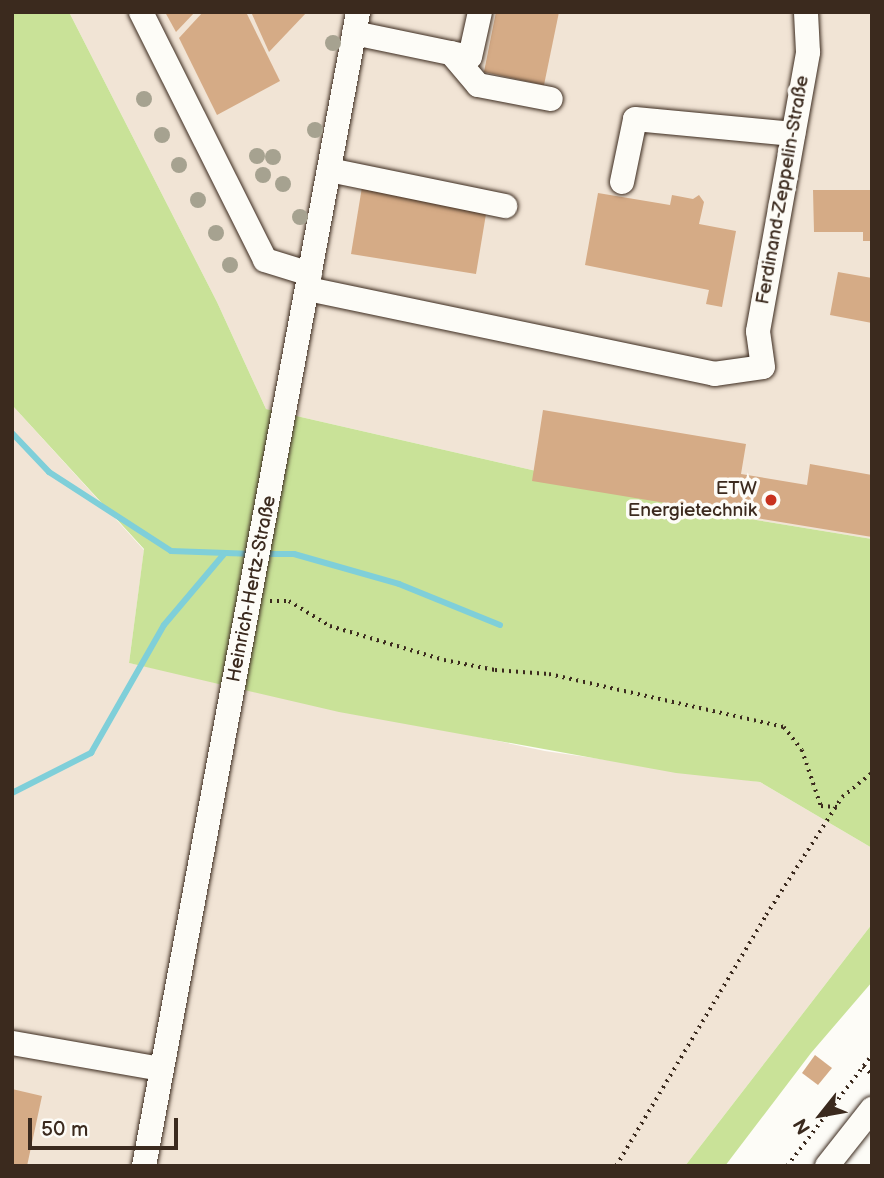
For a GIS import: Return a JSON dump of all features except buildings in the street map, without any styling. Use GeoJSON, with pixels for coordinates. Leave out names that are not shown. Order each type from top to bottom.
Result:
{"type":"FeatureCollection","features":[{"type":"Feature","properties":{"kind":"street"},"geometry":{"type":"LineString","coordinates":[[141,12],[265,260],[309,281]]}},
{"type":"Feature","properties":{"kind":"street"},"geometry":{"type":"LineString","coordinates":[[356,23],[470,57],[480,12]]}},
{"type":"Feature","properties":{"kind":"street","name":"Ferdinand-Zeppelin-Straße"},"geometry":{"type":"LineString","coordinates":[[309,281],[714,374],[763,367],[759,322],[808,52],[806,12]]}},
{"type":"Feature","properties":{"kind":"street","name":"Heinrich-Hertz-Straße"},"geometry":{"type":"LineString","coordinates":[[144,1166],[356,23]]}},
{"type":"Feature","properties":{"kind":"street"},"geometry":{"type":"LineString","coordinates":[[451,53],[478,85],[551,99]]}},
{"type":"Feature","properties":{"kind":"street"},"geometry":{"type":"LineString","coordinates":[[622,182],[635,120],[793,134]]}},
{"type":"Feature","properties":{"kind":"street"},"geometry":{"type":"LineString","coordinates":[[329,170],[505,206]]}},
{"type":"Feature","properties":{"kind":"street"},"geometry":{"type":"LineString","coordinates":[[12,1043],[162,1069]]}},
{"type":"Feature","properties":{"kind":"street"},"geometry":{"type":"LineString","coordinates":[[827,1166],[872,1109]]}},
{"type":"Feature","properties":{"kind":"path"},"geometry":{"type":"LineString","coordinates":[[252,588],[268,601],[289,601],[330,625],[444,660],[495,670],[549,674],[784,727],[802,750],[821,806],[837,807]]}},
{"type":"Feature","properties":{"kind":"path"},"geometry":{"type":"LineString","coordinates":[[616,1166],[766,915],[842,797],[872,773]]}},
{"type":"Feature","properties":{"kind":"path"},"geometry":{"type":"LineString","coordinates":[[787,1166],[872,1055]]}},
{"type":"Feature","properties":{"kind":"path"},"geometry":{"type":"LineString","coordinates":[[863,1067],[872,1074]]}},
{"type":"Feature","properties":{"kind":"shaded area"},"geometry":{"type":"Polygon","coordinates":[[[69,12],[872,12],[872,539],[732,516],[266,409],[217,302],[69,12]]]}},
{"type":"Feature","properties":{"kind":"shaded area"},"geometry":{"type":"Polygon","coordinates":[[[12,405],[144,550],[129,663],[545,751],[760,782],[872,848],[872,924],[685,1166],[12,1166],[12,405]]]}},
{"type":"Feature","properties":{"kind":"green space"},"geometry":{"type":"Polygon","coordinates":[[[12,12],[69,12],[217,302],[266,409],[732,516],[872,539],[872,848],[760,782],[676,773],[339,712],[129,663],[144,549],[12,405],[12,12]]]}},
{"type":"Feature","properties":{"kind":"green space"},"geometry":{"type":"Polygon","coordinates":[[[872,924],[872,982],[811,1053],[725,1166],[685,1166],[872,924]]]}},
{"type":"Feature","properties":{"kind":"waterway"},"geometry":{"type":"LineString","coordinates":[[12,433],[49,472],[171,551],[254,554]]}},
{"type":"Feature","properties":{"kind":"waterway"},"geometry":{"type":"LineString","coordinates":[[12,793],[91,753],[164,625],[224,554]]}},
{"type":"Feature","properties":{"kind":"waterway"},"geometry":{"type":"LineString","coordinates":[[264,554],[294,554],[399,584],[500,625]]}},
{"type":"Feature","properties":{"kind":"place","name":"ETW Energietechnik"},"geometry":{"type":"Point","coordinates":[771,500]}}]}
